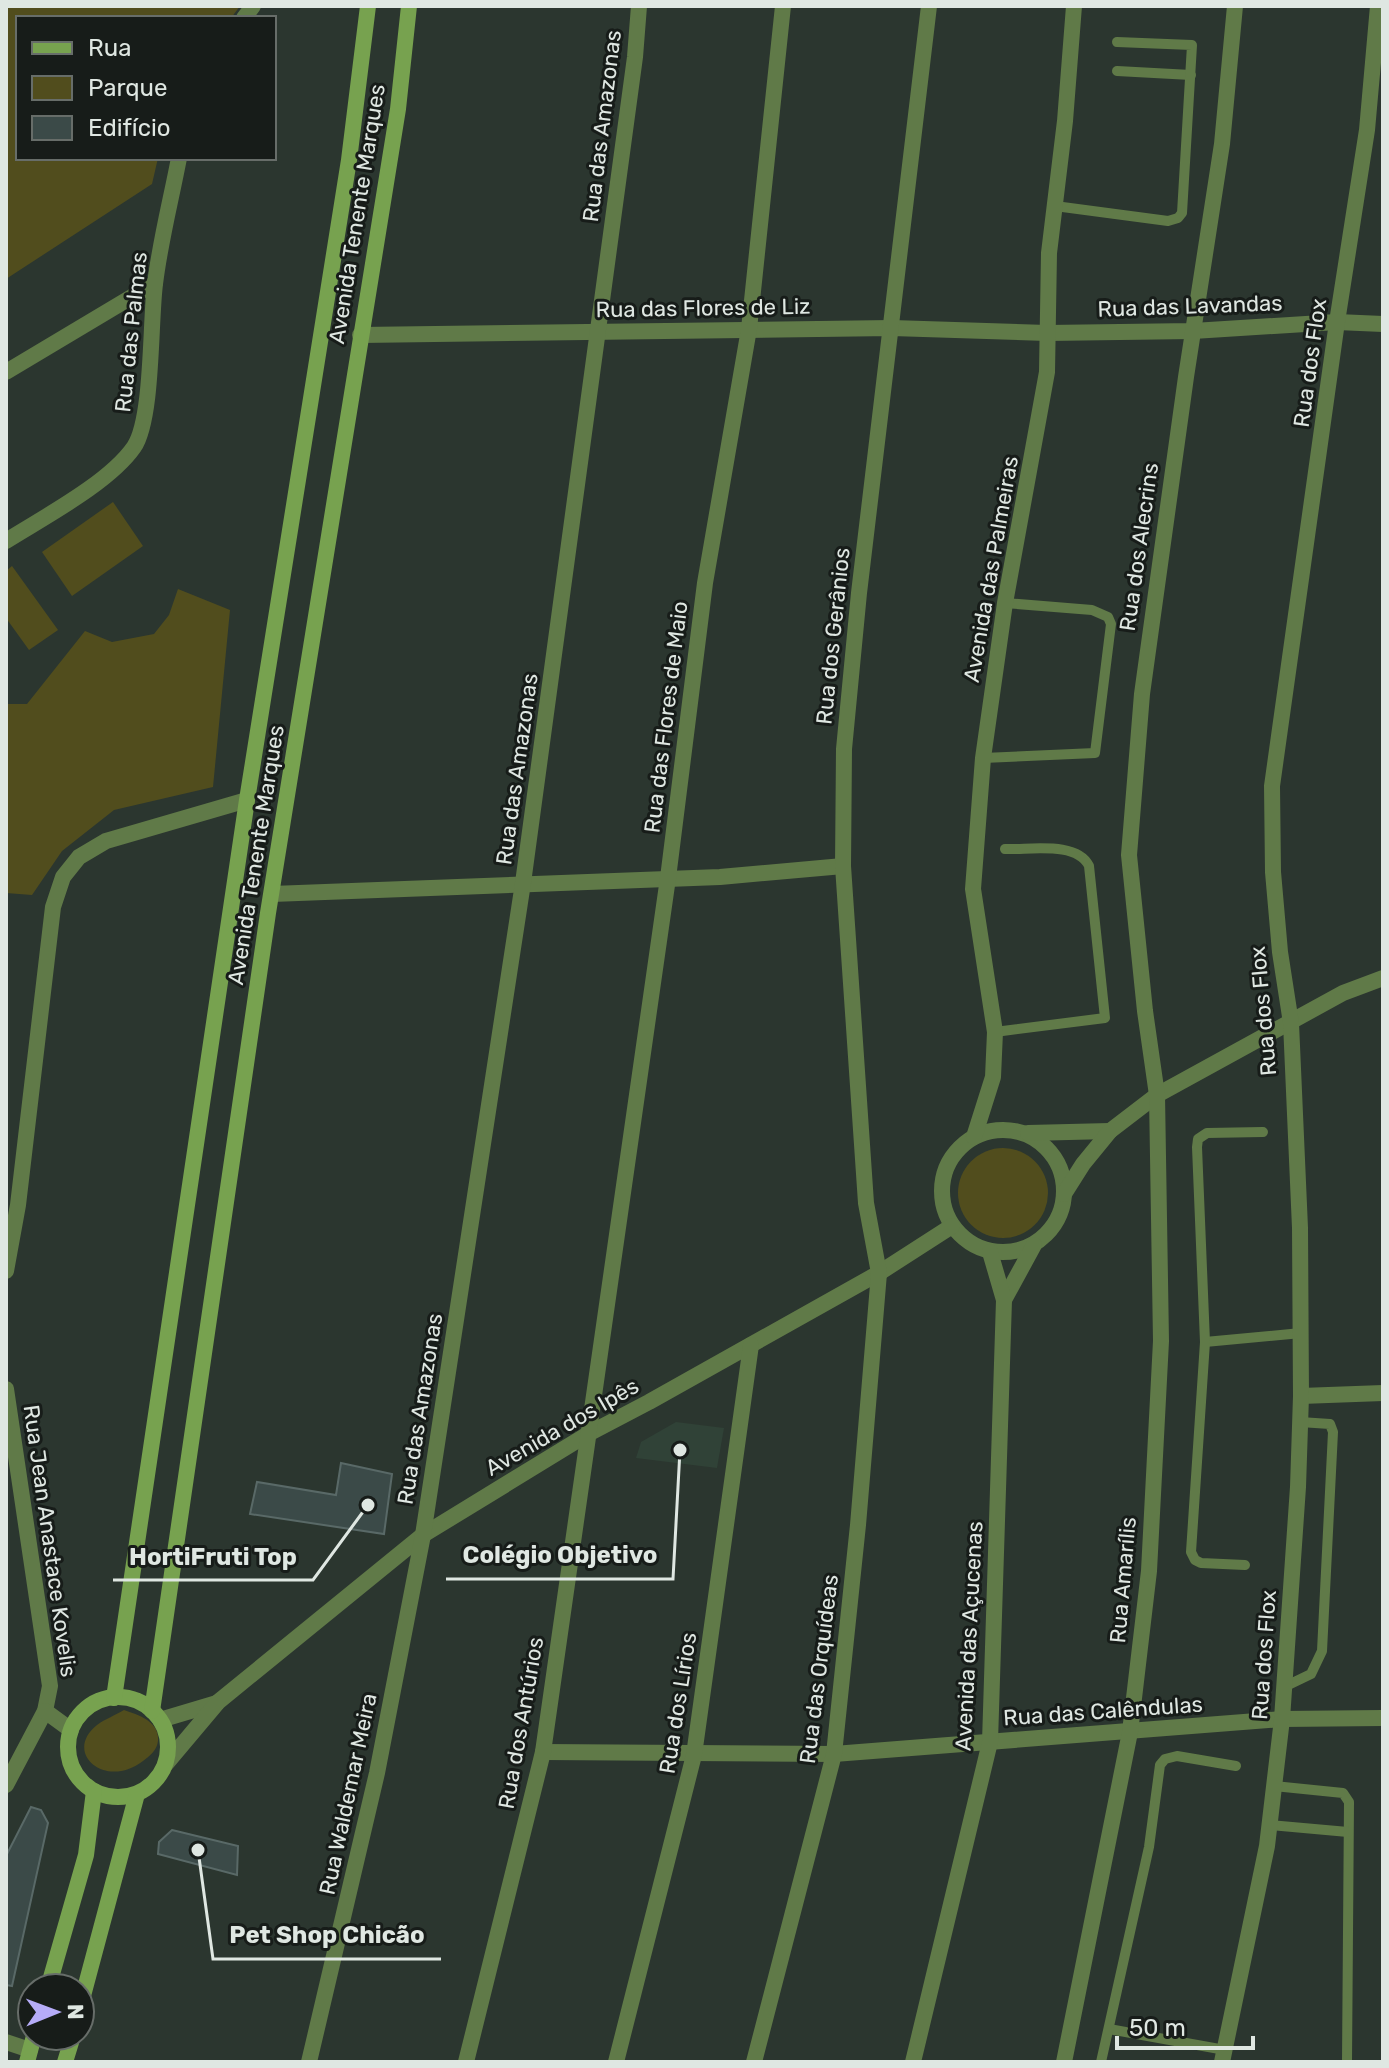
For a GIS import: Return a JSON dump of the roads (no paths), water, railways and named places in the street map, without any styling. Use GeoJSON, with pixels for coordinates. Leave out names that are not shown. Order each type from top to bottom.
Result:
{"type":"FeatureCollection","features":[{"type":"Feature","properties":{"kind":"main road","name":"Avenida Tenente Marques"},"geometry":{"type":"LineString","coordinates":[[114,1698],[247,800],[340,221],[368,6]]}},
{"type":"Feature","properties":{"kind":"main road","name":"Avenida Tenente Marques"},"geometry":{"type":"LineString","coordinates":[[165,1765],[168,1742],[156,1715],[272,894],[398,109],[409,6]]}},
{"type":"Feature","properties":{"kind":"main road"},"geometry":{"type":"LineString","coordinates":[[156,1715],[128,1698],[100,1701],[88,1708],[71,1730],[68,1744],[75,1772],[94,1791],[108,1797],[137,1794],[154,1782],[165,1765]]}},
{"type":"Feature","properties":{"kind":"main road"},"geometry":{"type":"LineString","coordinates":[[53,1972],[86,1855],[94,1791]]}},
{"type":"Feature","properties":{"kind":"main road"},"geometry":{"type":"LineString","coordinates":[[89,1972],[137,1794]]}},
{"type":"Feature","properties":{"kind":"street","name":"Rua das Amazonas"},"geometry":{"type":"LineString","coordinates":[[423,1535],[523,883],[635,57],[639,6]]}},
{"type":"Feature","properties":{"kind":"street","name":"Rua das Flores de Maio"},"geometry":{"type":"LineString","coordinates":[[588,1434],[668,878],[705,583],[749,329],[783,6]]}},
{"type":"Feature","properties":{"kind":"street","name":"Rua dos Gerânios"},"geometry":{"type":"LineString","coordinates":[[879,1273],[866,1203],[843,866],[844,749],[859,593],[929,6]]}},
{"type":"Feature","properties":{"kind":"street","name":"Avenida das Palmeiras"},"geometry":{"type":"LineString","coordinates":[[974,1137],[993,1077],[995,1032],[973,889],[983,758],[1005,603],[1047,372],[1049,253],[1074,6]]}},
{"type":"Feature","properties":{"kind":"street","name":"Rua dos Alecrins"},"geometry":{"type":"LineString","coordinates":[[1157,1095],[1129,855],[1142,694],[1222,144],[1235,6]]}},
{"type":"Feature","properties":{"kind":"street","name":"Rua dos Flox"},"geometry":{"type":"LineString","coordinates":[[1223,2056],[1274,1786],[1282,1719],[1300,1422],[1300,1228],[1291,1023],[1280,952],[1273,872],[1272,786],[1367,130],[1378,6]]}},
{"type":"Feature","properties":{"kind":"street","name":"Rua das Palmas"},"geometry":{"type":"LineString","coordinates":[[6,541],[102,479],[140,438],[146,402],[155,283],[179,160]]}},
{"type":"Feature","properties":{"kind":"street"},"geometry":{"type":"LineString","coordinates":[[6,372],[155,283]]}},
{"type":"Feature","properties":{"kind":"street","name":"Rua das Lavandas"},"geometry":{"type":"LineString","coordinates":[[1047,333],[1193,331],[1337,322],[1383,324]]}},
{"type":"Feature","properties":{"kind":"street","name":"Rua das Flores de Liz"},"geometry":{"type":"LineString","coordinates":[[360,335],[892,328],[1047,333]]}},
{"type":"Feature","properties":{"kind":"street"},"geometry":{"type":"LineString","coordinates":[[6,1271],[53,907],[63,877],[79,857],[106,841],[247,800]]}},
{"type":"Feature","properties":{"kind":"street"},"geometry":{"type":"LineString","coordinates":[[272,894],[720,877],[843,866]]}},
{"type":"Feature","properties":{"kind":"street"},"geometry":{"type":"LineString","coordinates":[[1110,1131],[1023,1133],[998,1130],[974,1137],[950,1159],[944,1174],[941,1191],[944,1209],[952,1226],[964,1239],[990,1252],[1021,1251],[1034,1245],[1056,1223],[1064,1194],[1083,1164],[1110,1131],[1131,1113],[1157,1095],[1343,993],[1383,978]]}},
{"type":"Feature","properties":{"kind":"street","name":"Rua Amarílis"},"geometry":{"type":"LineString","coordinates":[[1064,2062],[1130,1732],[1149,1571],[1161,1341],[1157,1095]]}},
{"type":"Feature","properties":{"kind":"street"},"geometry":{"type":"LineString","coordinates":[[1023,1133],[1038,1140],[1050,1151],[1063,1179],[1064,1194]]}},
{"type":"Feature","properties":{"kind":"street","name":"Avenida dos Ipês"},"geometry":{"type":"LineString","coordinates":[[165,1765],[218,1702],[423,1535],[588,1434],[879,1273],[952,1226]]}},
{"type":"Feature","properties":{"kind":"street","name":"Avenida das Açucenas"},"geometry":{"type":"LineString","coordinates":[[1004,1300],[1034,1245]]}},
{"type":"Feature","properties":{"kind":"street","name":"Avenida das Açucenas"},"geometry":{"type":"LineString","coordinates":[[913,2062],[990,1742],[1004,1300],[990,1252]]}},
{"type":"Feature","properties":{"kind":"street","name":"Rua das Orquídeas"},"geometry":{"type":"LineString","coordinates":[[754,2062],[834,1754],[858,1525],[879,1273]]}},
{"type":"Feature","properties":{"kind":"street","name":"Rua dos Lírios"},"geometry":{"type":"LineString","coordinates":[[616,2062],[694,1755],[751,1345]]}},
{"type":"Feature","properties":{"kind":"street","name":"Rua Jean Anastace Kovelis"},"geometry":{"type":"LineString","coordinates":[[6,1389],[48,1666],[49,1700],[6,1785]]}},
{"type":"Feature","properties":{"kind":"street"},"geometry":{"type":"LineString","coordinates":[[1301,1396],[1383,1393]]}},
{"type":"Feature","properties":{"kind":"street","name":"Rua dos Antúrios"},"geometry":{"type":"LineString","coordinates":[[466,2062],[543,1752],[588,1434]]}},
{"type":"Feature","properties":{"kind":"street","name":"Rua Waldemar Meira"},"geometry":{"type":"LineString","coordinates":[[309,2062],[377,1773],[423,1535]]}},
{"type":"Feature","properties":{"kind":"street","name":"Avenida dos Ipês"},"geometry":{"type":"LineString","coordinates":[[156,1715],[218,1702]]}},
{"type":"Feature","properties":{"kind":"street"},"geometry":{"type":"LineString","coordinates":[[45,1711],[71,1730]]}},
{"type":"Feature","properties":{"kind":"street","name":"Rua das Calêndulas"},"geometry":{"type":"LineString","coordinates":[[543,1752],[834,1754],[1282,1719],[1383,1718]]}},
{"type":"Feature","properties":{"kind":"lane"},"geometry":{"type":"LineString","coordinates":[[1055,206],[1168,221],[1182,213],[1193,48],[1190,43],[1117,42]]}},
{"type":"Feature","properties":{"kind":"lane"},"geometry":{"type":"LineString","coordinates":[[1117,71],[1191,75]]}},
{"type":"Feature","properties":{"kind":"lane"},"geometry":{"type":"LineString","coordinates":[[983,758],[1095,753],[1111,624],[1108,617],[1092,610],[1005,603]]}},
{"type":"Feature","properties":{"kind":"lane"},"geometry":{"type":"LineString","coordinates":[[995,1032],[1105,1018],[1086,859],[1078,853],[1064,850],[1005,849]]}},
{"type":"Feature","properties":{"kind":"lane"},"geometry":{"type":"LineString","coordinates":[[1245,1565],[1201,1563],[1192,1557],[1205,1342],[1198,1139],[1207,1133],[1263,1132]]}},
{"type":"Feature","properties":{"kind":"lane"},"geometry":{"type":"LineString","coordinates":[[1205,1342],[1301,1333]]}},
{"type":"Feature","properties":{"kind":"lane"},"geometry":{"type":"LineString","coordinates":[[1284,1687],[1311,1674],[1322,1651],[1333,1432],[1330,1424],[1300,1422]]}},
{"type":"Feature","properties":{"kind":"lane"},"geometry":{"type":"LineString","coordinates":[[1101,2062],[1149,1847],[1160,1765],[1165,1759],[1177,1756],[1236,1766]]}},
{"type":"Feature","properties":{"kind":"lane"},"geometry":{"type":"LineString","coordinates":[[1274,1786],[1343,1793],[1349,1802],[1347,2062]]}},
{"type":"Feature","properties":{"kind":"lane"},"geometry":{"type":"LineString","coordinates":[[1269,1825],[1348,1832]]}},
{"type":"Feature","properties":{"kind":"lane"},"geometry":{"type":"LineString","coordinates":[[1109,2029],[1223,2056]]}},
{"type":"Feature","properties":{"kind":"place","name":"Colégio Objetivo"},"geometry":{"type":"Point","coordinates":[680,1450]}},
{"type":"Feature","properties":{"kind":"place","name":"HortiFruti Top"},"geometry":{"type":"Point","coordinates":[368,1505]}},
{"type":"Feature","properties":{"kind":"place","name":"Pet Shop Chicão"},"geometry":{"type":"Point","coordinates":[198,1850]}}]}
